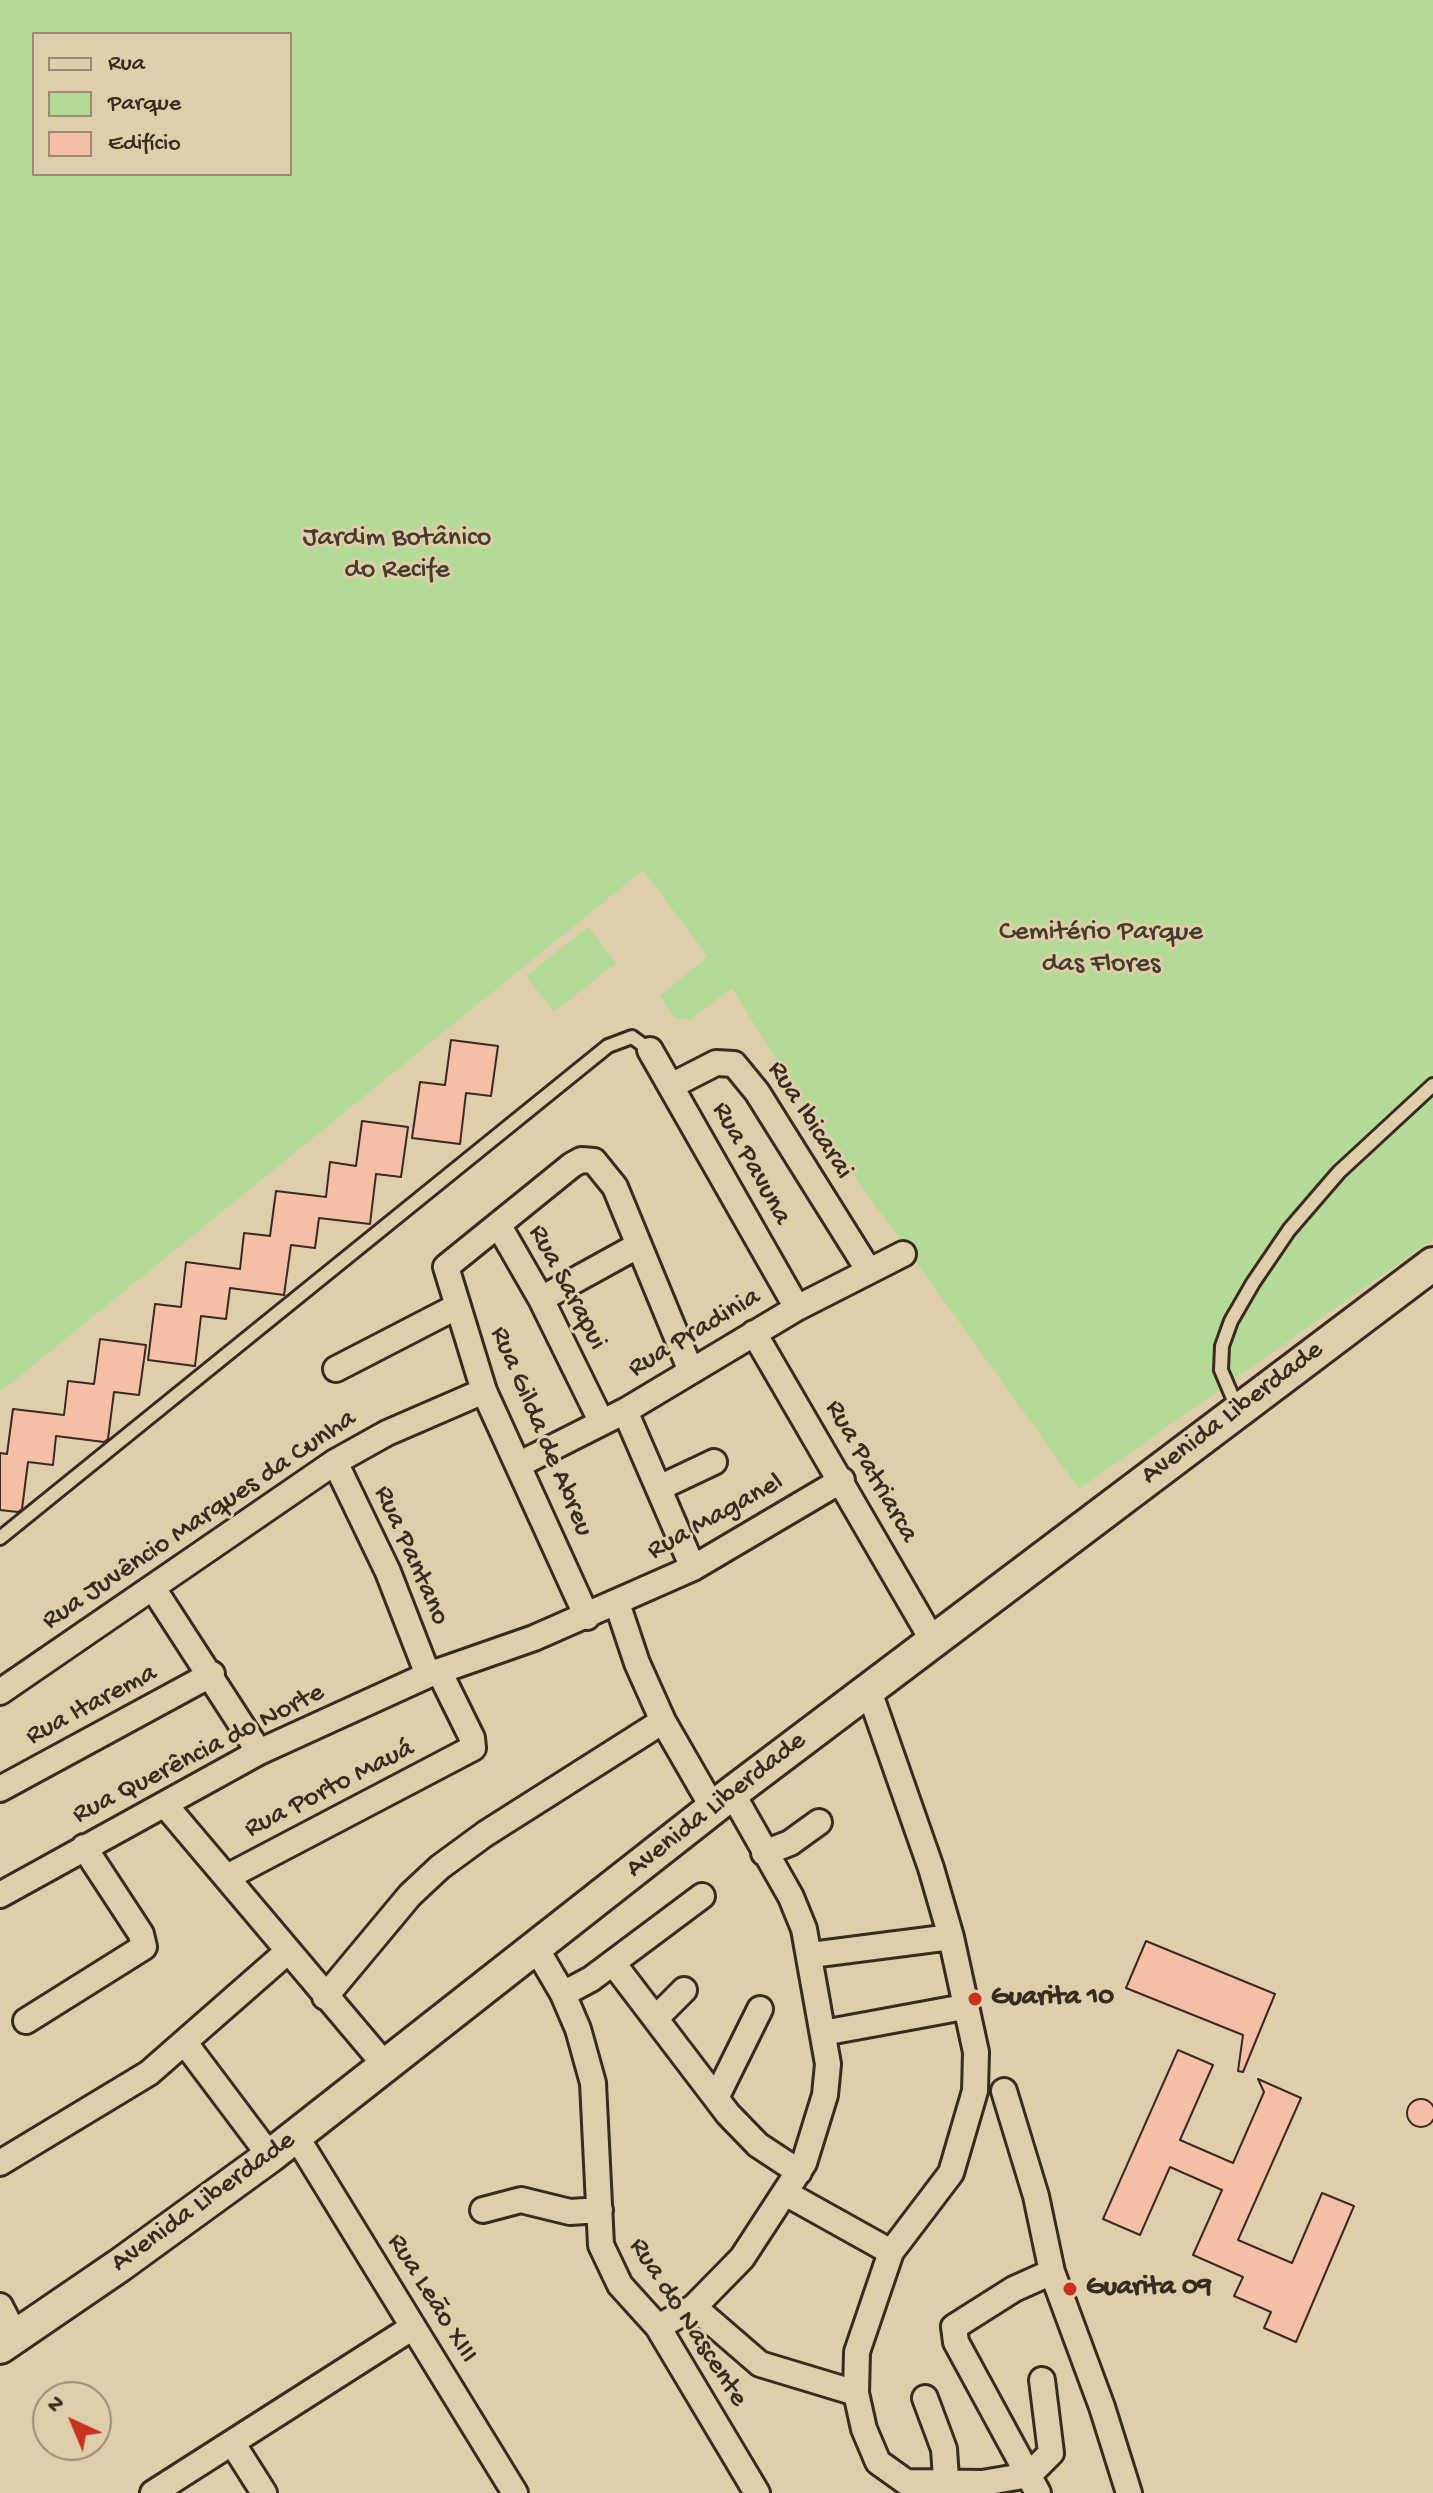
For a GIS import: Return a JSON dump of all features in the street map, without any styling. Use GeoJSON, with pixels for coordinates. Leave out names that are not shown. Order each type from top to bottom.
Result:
{"type":"FeatureCollection","features":[{"type":"Feature","properties":{"kind":"main road","name":"Avenida Liberdade"},"geometry":{"type":"LineString","coordinates":[[8,2342],[270,2156],[722,1800],[1433,1264]]}},
{"type":"Feature","properties":{"kind":"street","name":"Rua Pavuna"},"geometry":{"type":"LineString","coordinates":[[650,1050],[797,1308]]}},
{"type":"Feature","properties":{"kind":"street","name":"Rua Ibicarai"},"geometry":{"type":"LineString","coordinates":[[671,1086],[716,1063],[734,1064],[757,1092],[869,1271]]}},
{"type":"Feature","properties":{"kind":"street"},"geometry":{"type":"LineString","coordinates":[[499,1226],[581,1160],[594,1161],[603,1169],[639,1245],[690,1369]]}},
{"type":"Feature","properties":{"kind":"street","name":"Rua Gilda de Abreu"},"geometry":{"type":"LineString","coordinates":[[499,1226],[446,1267],[484,1391],[587,1617]]}},
{"type":"Feature","properties":{"kind":"street","name":"Rua Sarapui"},"geometry":{"type":"LineString","coordinates":[[499,1226],[541,1299],[601,1421]]}},
{"type":"Feature","properties":{"kind":"street"},"geometry":{"type":"LineString","coordinates":[[541,1299],[639,1245]]}},
{"type":"Feature","properties":{"kind":"street","name":"Rua Pradinia"},"geometry":{"type":"LineString","coordinates":[[518,1465],[625,1411],[690,1369],[797,1308],[903,1254]]}},
{"type":"Feature","properties":{"kind":"street"},"geometry":{"type":"LineString","coordinates":[[336,1369],[456,1307]]}},
{"type":"Feature","properties":{"kind":"street","name":"Rua Patriarca"},"geometry":{"type":"LineString","coordinates":[[754,1333],[933,1641]]}},
{"type":"Feature","properties":{"kind":"street","name":"Rua Juvêncio Marques da Cunha"},"geometry":{"type":"LineString","coordinates":[[0,1692],[153,1588],[228,1532],[335,1462],[387,1433],[484,1391]]}},
{"type":"Feature","properties":{"kind":"street"},"geometry":{"type":"LineString","coordinates":[[625,1411],[693,1568]]}},
{"type":"Feature","properties":{"kind":"street","name":"Rua Pantano"},"geometry":{"type":"LineString","coordinates":[[335,1462],[434,1673],[474,1744],[458,1758]]}},
{"type":"Feature","properties":{"kind":"street"},"geometry":{"type":"LineString","coordinates":[[659,1488],[714,1462]]}},
{"type":"Feature","properties":{"kind":"street","name":"Rua Maganel"},"geometry":{"type":"LineString","coordinates":[[434,1673],[587,1617],[693,1568],[842,1480]]}},
{"type":"Feature","properties":{"kind":"street"},"geometry":{"type":"LineString","coordinates":[[153,1588],[212,1674],[259,1752]]}},
{"type":"Feature","properties":{"kind":"street"},"geometry":{"type":"LineString","coordinates":[[617,1603],[637,1663],[663,1721],[764,1853],[791,1897],[811,1955],[828,2064],[825,2095],[816,2132],[787,2194],[742,2258],[694,2307],[658,2327]]}},
{"type":"Feature","properties":{"kind":"street","name":"Rua Querência do Norte"},"geometry":{"type":"LineString","coordinates":[[0,1895],[259,1752],[434,1673]]}},
{"type":"Feature","properties":{"kind":"street","name":"Rua Itarema"},"geometry":{"type":"LineString","coordinates":[[0,1789],[212,1674]]}},
{"type":"Feature","properties":{"kind":"street"},"geometry":{"type":"LineString","coordinates":[[869,1691],[931,1868],[951,1937],[976,2052],[975,2091],[951,2173],[891,2252],[857,2352],[856,2393],[864,2429],[878,2462],[906,2482],[947,2488],[982,2483],[1034,2484]]}},
{"type":"Feature","properties":{"kind":"street"},"geometry":{"type":"LineString","coordinates":[[325,1997],[410,1895],[440,1867],[485,1834],[663,1721]]}},
{"type":"Feature","properties":{"kind":"street","name":"Rua Porto Mauá"},"geometry":{"type":"LineString","coordinates":[[229,1876],[458,1758]]}},
{"type":"Feature","properties":{"kind":"street"},"geometry":{"type":"LineString","coordinates":[[166,1806],[229,1876],[287,1952],[385,2065]]}},
{"type":"Feature","properties":{"kind":"street"},"geometry":{"type":"LineString","coordinates":[[764,1853],[790,1843],[819,1822]]}},
{"type":"Feature","properties":{"kind":"street"},"geometry":{"type":"LineString","coordinates":[[26,2021],[144,1947],[141,1934],[84,1847]]}},
{"type":"Feature","properties":{"kind":"street"},"geometry":{"type":"LineString","coordinates":[[563,1994],[613,1963],[702,1896]]}},
{"type":"Feature","properties":{"kind":"street"},"geometry":{"type":"LineString","coordinates":[[811,1955],[951,1937]]}},
{"type":"Feature","properties":{"kind":"street","name":"Rua do Nascente"},"geometry":{"type":"LineString","coordinates":[[536,1948],[563,1994],[578,2029],[593,2083],[601,2245],[620,2285],[658,2327],[757,2493]]}},
{"type":"Feature","properties":{"kind":"street"},"geometry":{"type":"LineString","coordinates":[[0,2163],[98,2106],[185,2043],[287,1952]]}},
{"type":"Feature","properties":{"kind":"street"},"geometry":{"type":"LineString","coordinates":[[613,1963],[716,2098],[758,2145],[799,2172]]}},
{"type":"Feature","properties":{"kind":"street"},"geometry":{"type":"LineString","coordinates":[[656,2018],[684,1990]]}},
{"type":"Feature","properties":{"kind":"street"},"geometry":{"type":"LineString","coordinates":[[823,2033],[964,2007]]}},
{"type":"Feature","properties":{"kind":"street"},"geometry":{"type":"LineString","coordinates":[[716,2098],[760,2009]]}},
{"type":"Feature","properties":{"kind":"street"},"geometry":{"type":"LineString","coordinates":[[185,2043],[270,2156]]}},
{"type":"Feature","properties":{"kind":"street"},"geometry":{"type":"LineString","coordinates":[[1004,2091],[1036,2196],[1052,2272],[1102,2407],[1129,2493]]}},
{"type":"Feature","properties":{"kind":"street","name":"Rua Leão XIII"},"geometry":{"type":"LineString","coordinates":[[296,2136],[515,2493]]}},
{"type":"Feature","properties":{"kind":"street"},"geometry":{"type":"LineString","coordinates":[[787,2194],[891,2252]]}},
{"type":"Feature","properties":{"kind":"street"},"geometry":{"type":"LineString","coordinates":[[483,2210],[521,2200],[570,2212],[600,2210]]}},
{"type":"Feature","properties":{"kind":"street"},"geometry":{"type":"LineString","coordinates":[[1034,2484],[956,2342],[954,2327],[1014,2289],[1052,2272]]}},
{"type":"Feature","properties":{"kind":"street"},"geometry":{"type":"LineString","coordinates":[[0,2306],[8,2342]]}},
{"type":"Feature","properties":{"kind":"street"},"geometry":{"type":"LineString","coordinates":[[694,2307],[760,2364],[856,2393]]}},
{"type":"Feature","properties":{"kind":"street"},"geometry":{"type":"LineString","coordinates":[[153,2493],[413,2327]]}},
{"type":"Feature","properties":{"kind":"street"},"geometry":{"type":"LineString","coordinates":[[1034,2484],[1051,2453],[1042,2380]]}},
{"type":"Feature","properties":{"kind":"street"},"geometry":{"type":"LineString","coordinates":[[925,2398],[944,2449],[947,2488]]}},
{"type":"Feature","properties":{"kind":"street"},"geometry":{"type":"LineString","coordinates":[[233,2444],[264,2493]]}},
{"type":"Feature","properties":{"kind":"lane"},"geometry":{"type":"LineString","coordinates":[[0,1538],[608,1046],[632,1037],[650,1050]]}},
{"type":"Feature","properties":{"kind":"lane"},"geometry":{"type":"LineString","coordinates":[[1238,1410],[1221,1370],[1222,1346],[1231,1321],[1253,1283],[1289,1230],[1339,1172],[1433,1085]]}},
{"type":"Feature","properties":{"kind":"green space","name":"Jardim Botânico do Recife"},"geometry":{"type":"Polygon","coordinates":[[[0,0],[1433,0],[1433,1239],[1079,1489],[811,1116],[732,988],[690,1020],[675,1018],[660,996],[707,957],[724,978],[643,870],[0,1392],[0,0]]]}},
{"type":"Feature","properties":{"kind":"green space"},"geometry":{"type":"Polygon","coordinates":[[[588,927],[616,963],[554,1012],[526,976],[588,927]]]}},
{"type":"Feature","properties":{"kind":"building"},"geometry":{"type":"Polygon","coordinates":[[[451,1040],[498,1046],[491,1096],[466,1093],[460,1144],[412,1138],[420,1082],[445,1085],[451,1040]]]}},
{"type":"Feature","properties":{"kind":"building"},"geometry":{"type":"Polygon","coordinates":[[[362,1121],[408,1127],[401,1177],[376,1174],[370,1224],[319,1218],[315,1248],[291,1245],[284,1295],[230,1288],[226,1319],[201,1316],[195,1366],[148,1360],[155,1304],[181,1307],[186,1262],[240,1269],[244,1233],[270,1236],[276,1191],[326,1197],[330,1162],[356,1166],[362,1121]]]}},
{"type":"Feature","properties":{"kind":"building"},"geometry":{"type":"Polygon","coordinates":[[[100,1339],[146,1345],[139,1395],[114,1392],[108,1439],[104,1442],[56,1436],[53,1465],[28,1462],[22,1509],[18,1512],[0,1510],[0,1453],[7,1454],[13,1409],[64,1415],[68,1381],[94,1384],[100,1339]]]}},
{"type":"Feature","properties":{"kind":"building"},"geometry":{"type":"Polygon","coordinates":[[[1146,1941],[1275,1994],[1243,2072],[1238,2071],[1243,2035],[1126,1988],[1146,1941]]]}},
{"type":"Feature","properties":{"kind":"building"},"geometry":{"type":"Polygon","coordinates":[[[1178,2050],[1213,2065],[1180,2140],[1233,2163],[1264,2092],[1258,2079],[1301,2098],[1238,2240],[1292,2263],[1322,2193],[1354,2206],[1296,2342],[1264,2328],[1271,2312],[1234,2296],[1243,2277],[1193,2255],[1222,2190],[1170,2167],[1140,2235],[1103,2219],[1178,2050]]]}},
{"type":"Feature","properties":{"kind":"building"},"geometry":{"type":"Polygon","coordinates":[[[1421,2099],[1431,2103],[1434,2118],[1431,2123],[1421,2127],[1411,2123],[1407,2113],[1411,2103],[1421,2099]]]}},
{"type":"Feature","properties":{"kind":"place","name":"Guarita 10"},"geometry":{"type":"Point","coordinates":[975,1999]}},
{"type":"Feature","properties":{"kind":"place","name":"Guarita 09"},"geometry":{"type":"Point","coordinates":[1070,2289]}},
{"type":"Feature","properties":{"kind":"park label","name":"Cemitério Parque das Flores"},"geometry":{"type":"Point","coordinates":[1101,950]}}]}
